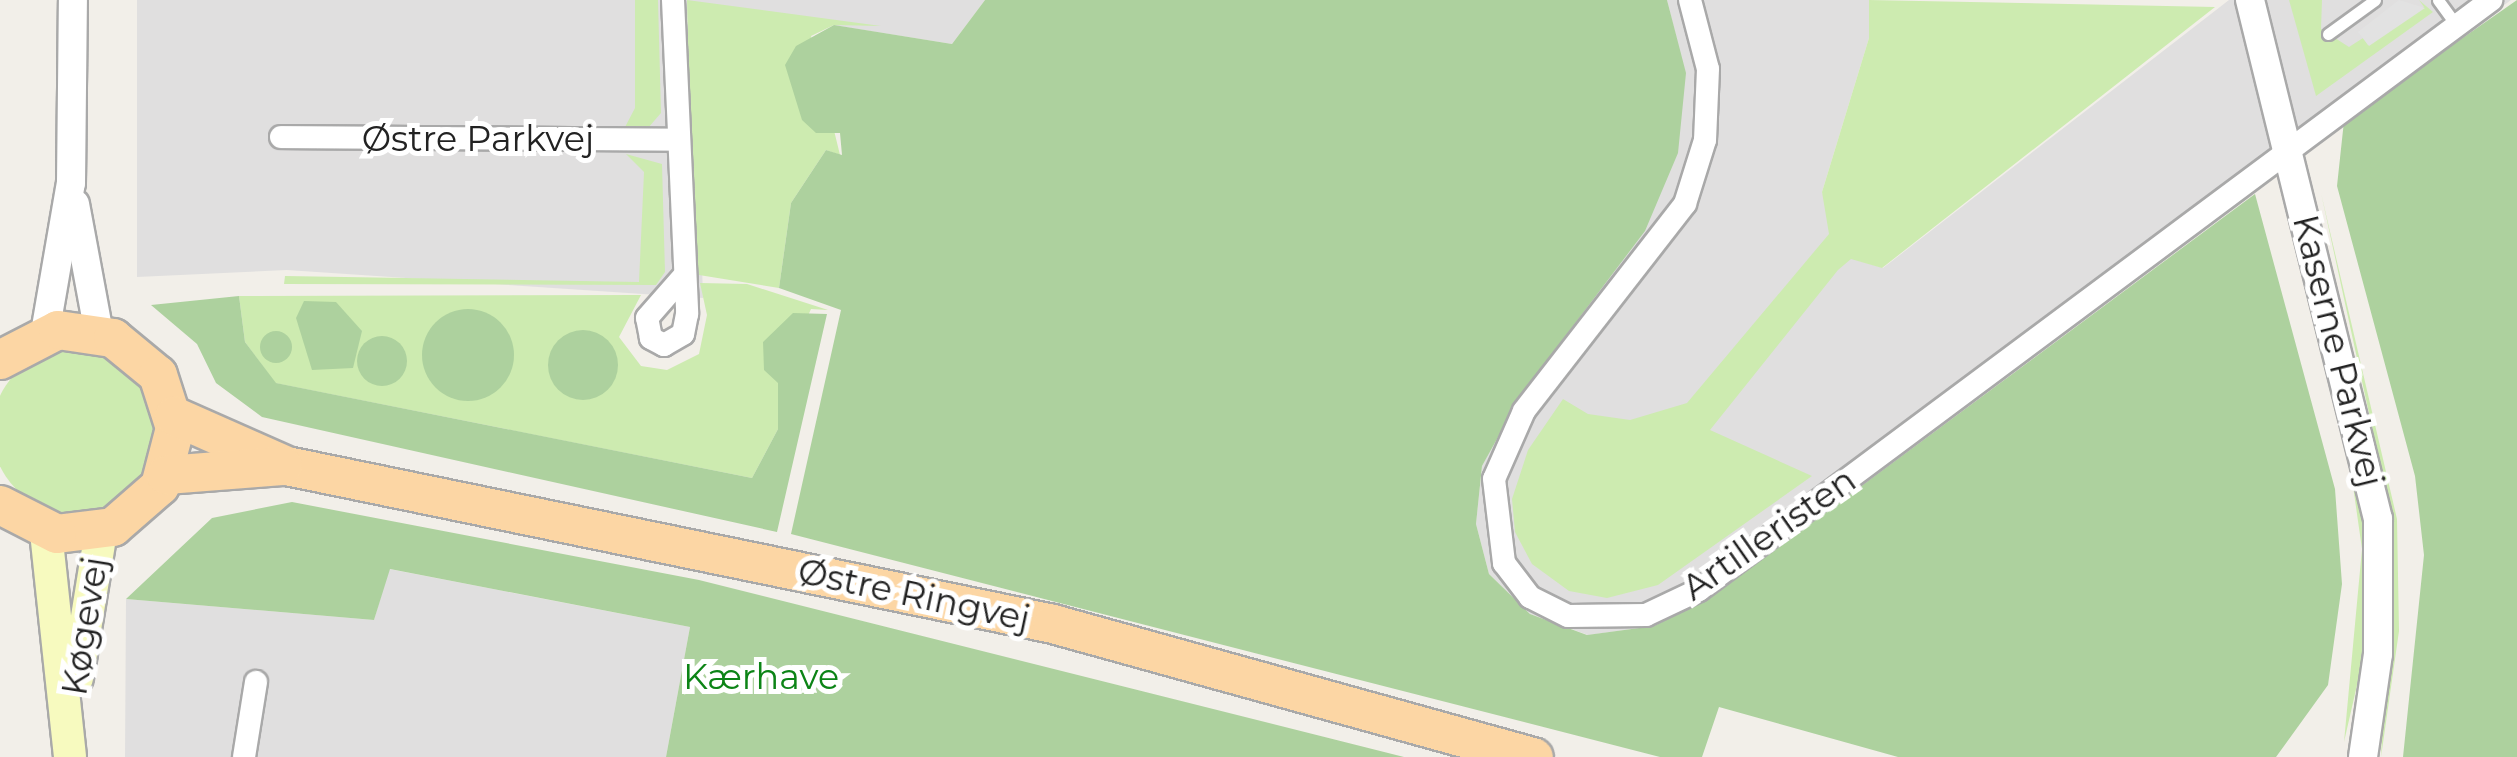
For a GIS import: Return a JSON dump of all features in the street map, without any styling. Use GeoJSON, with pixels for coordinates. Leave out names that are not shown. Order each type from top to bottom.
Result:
{"type":"FeatureCollection","features":[{"type":"Feature","properties":{"kind":"main road"},"geometry":{"type":"LineString","coordinates":[[0,360],[45,333],[100,333],[149,364],[174,416],[166,475],[135,514],[101,531],[46,532],[0,505]]}},
{"type":"Feature","properties":{"kind":"main road","name":"Østre Ringvej"},"geometry":{"type":"LineString","coordinates":[[174,416],[287,466],[1053,624],[1534,757]]}},
{"type":"Feature","properties":{"kind":"main road","name":"Østre Ringvej"},"geometry":{"type":"LineString","coordinates":[[166,475],[287,466]]}},
{"type":"Feature","properties":{"kind":"main road","name":"Køgevej"},"geometry":{"type":"LineString","coordinates":[[70,722],[101,531]]}},
{"type":"Feature","properties":{"kind":"main road","name":"Køgevej"},"geometry":{"type":"LineString","coordinates":[[46,532],[70,722],[70,757]]}},
{"type":"Feature","properties":{"kind":"street"},"geometry":{"type":"LineString","coordinates":[[45,333],[72,183],[74,0]]}},
{"type":"Feature","properties":{"kind":"street"},"geometry":{"type":"LineString","coordinates":[[673,0],[682,278]]}},
{"type":"Feature","properties":{"kind":"street","name":"Artilleristen"},"geometry":{"type":"LineString","coordinates":[[1690,0],[1708,70],[1704,140],[1685,204],[1524,411],[1494,479],[1504,564],[1530,597],[1568,616],[1646,615],[1699,590],[2491,0]]}},
{"type":"Feature","properties":{"kind":"street","name":"Kaserne Parkvej"},"geometry":{"type":"LineString","coordinates":[[2250,0],[2378,519],[2378,654],[2363,757]]}},
{"type":"Feature","properties":{"kind":"street","name":"Østre Parkvej"},"geometry":{"type":"LineString","coordinates":[[281,137],[676,140]]}},
{"type":"Feature","properties":{"kind":"street"},"geometry":{"type":"LineString","coordinates":[[72,183],[100,333]]}},
{"type":"Feature","properties":{"kind":"street"},"geometry":{"type":"LineString","coordinates":[[244,757],[256,682]]}},
{"type":"Feature","properties":{"kind":"street","name":"Kaserne Parkvej"},"geometry":{"type":"LineString","coordinates":[[2349,757],[2368,707]]}},
{"type":"Feature","properties":{"kind":"lane"},"geometry":{"type":"LineString","coordinates":[[2328,34],[2375,0]]}},
{"type":"Feature","properties":{"kind":"lane"},"geometry":{"type":"LineString","coordinates":[[2438,0],[2456,24]]}},
{"type":"Feature","properties":{"kind":"shaded area"},"geometry":{"type":"Polygon","coordinates":[[[137,0],[985,0],[952,44],[694,3],[703,298],[287,270],[137,277],[137,0]]]}},
{"type":"Feature","properties":{"kind":"shaded area"},"geometry":{"type":"Polygon","coordinates":[[[1667,0],[1869,0],[1869,38],[1822,192],[1851,258],[1883,268],[2229,0],[2511,0],[1717,593],[1654,626],[1588,635],[1530,614],[1489,574],[1476,524],[1482,466],[1685,73],[1667,0]]]}},
{"type":"Feature","properties":{"kind":"shaded area"},"geometry":{"type":"Polygon","coordinates":[[[2399,0],[2425,8],[2369,46],[2358,32],[2399,0]]]}},
{"type":"Feature","properties":{"kind":"shaded area"},"geometry":{"type":"Polygon","coordinates":[[[389,569],[690,627],[666,757],[125,757],[126,599],[374,620],[389,569]]]}},
{"type":"Feature","properties":{"kind":"green space"},"geometry":{"type":"Polygon","coordinates":[[[635,0],[658,0],[661,113],[648,128],[624,129],[635,108],[635,0]]]}},
{"type":"Feature","properties":{"kind":"green space"},"geometry":{"type":"Polygon","coordinates":[[[687,0],[881,26],[834,25],[811,36],[840,155],[826,150],[791,203],[779,288],[699,275],[693,262],[687,0]]]}},
{"type":"Feature","properties":{"kind":"green space"},"geometry":{"type":"Polygon","coordinates":[[[985,0],[1667,0],[1686,73],[1678,153],[1645,231],[1523,392],[1482,466],[1476,524],[1489,574],[1530,614],[1587,635],[1654,626],[1717,593],[2255,194],[2335,489],[2342,584],[2328,685],[2276,757],[1898,757],[1719,707],[1702,757],[1660,757],[791,534],[841,310],[779,288],[791,203],[826,150],[842,155],[840,133],[816,133],[802,120],[785,65],[796,46],[834,25],[952,44],[985,0]]]}},
{"type":"Feature","properties":{"kind":"green space"},"geometry":{"type":"Polygon","coordinates":[[[1869,0],[2215,7],[1882,268],[1851,259],[1838,270],[1710,430],[1812,476],[1658,585],[1607,598],[1569,591],[1532,564],[1515,532],[1512,499],[1528,450],[1563,399],[1588,414],[1630,420],[1687,403],[1829,234],[1822,192],[1869,38],[1869,0]]]}},
{"type":"Feature","properties":{"kind":"green space"},"geometry":{"type":"Polygon","coordinates":[[[2289,0],[2322,0],[2321,29],[2349,47],[2363,38],[2368,45],[2424,7],[2419,0],[2433,12],[2316,96],[2289,0]]]}},
{"type":"Feature","properties":{"kind":"green space"},"geometry":{"type":"Polygon","coordinates":[[[2517,0],[2517,757],[2403,757],[2424,555],[2415,476],[2337,186],[2344,121],[2517,0]]]}},
{"type":"Feature","properties":{"kind":"green space"},"geometry":{"type":"Polygon","coordinates":[[[626,154],[662,164],[665,272],[656,285],[284,284],[285,276],[639,282],[644,172],[626,154]]]}},
{"type":"Feature","properties":{"kind":"green space"},"geometry":{"type":"Polygon","coordinates":[[[2321,193],[2397,519],[2399,631],[2381,757],[2392,519],[2321,193]]]}},
{"type":"Feature","properties":{"kind":"green space"},"geometry":{"type":"Polygon","coordinates":[[[2291,202],[2365,516],[2365,650],[2344,742],[2362,549],[2349,458],[2285,205],[2291,202]]]}},
{"type":"Feature","properties":{"kind":"green space"},"geometry":{"type":"Polygon","coordinates":[[[700,283],[747,284],[828,310],[811,309],[778,383],[778,429],[752,478],[275,383],[245,342],[239,296],[641,295],[619,337],[641,366],[667,370],[699,354],[707,315],[700,283]]]}},
{"type":"Feature","properties":{"kind":"green space"},"geometry":{"type":"Polygon","coordinates":[[[239,296],[245,342],[276,383],[752,478],[778,429],[778,383],[764,370],[763,342],[793,313],[827,314],[777,532],[262,417],[216,383],[197,344],[151,305],[239,296]]]}},
{"type":"Feature","properties":{"kind":"green space"},"geometry":{"type":"Polygon","coordinates":[[[304,301],[336,302],[362,331],[353,368],[312,370],[296,318],[304,301]]]}},
{"type":"Feature","properties":{"kind":"green space"},"geometry":{"type":"Polygon","coordinates":[[[468,309],[486,312],[501,322],[511,337],[511,373],[501,388],[486,398],[468,401],[450,398],[435,388],[425,373],[422,355],[425,337],[435,322],[450,312],[468,309]]]}},
{"type":"Feature","properties":{"kind":"green space"},"geometry":{"type":"Polygon","coordinates":[[[583,330],[608,340],[618,365],[608,390],[583,400],[558,390],[548,365],[558,340],[583,330]]]}},
{"type":"Feature","properties":{"kind":"green space"},"geometry":{"type":"Polygon","coordinates":[[[276,331],[287,336],[292,347],[287,358],[276,363],[265,358],[260,347],[265,336],[276,331]]]}},
{"type":"Feature","properties":{"kind":"green space"},"geometry":{"type":"Polygon","coordinates":[[[382,336],[400,343],[407,361],[400,379],[382,386],[364,379],[357,361],[364,343],[382,336]]]}},
{"type":"Feature","properties":{"kind":"green space"},"geometry":{"type":"Polygon","coordinates":[[[74,349],[105,355],[132,373],[150,400],[156,431],[150,462],[132,489],[105,507],[74,513],[43,507],[16,489],[-2,462],[-8,431],[-2,400],[16,373],[43,355],[74,349]]]}},
{"type":"Feature","properties":{"kind":"green space","name":"Kærhave"},"geometry":{"type":"Polygon","coordinates":[[[292,502],[699,580],[1404,757],[666,757],[690,627],[390,569],[374,620],[126,599],[212,518],[292,502]]]}}]}
